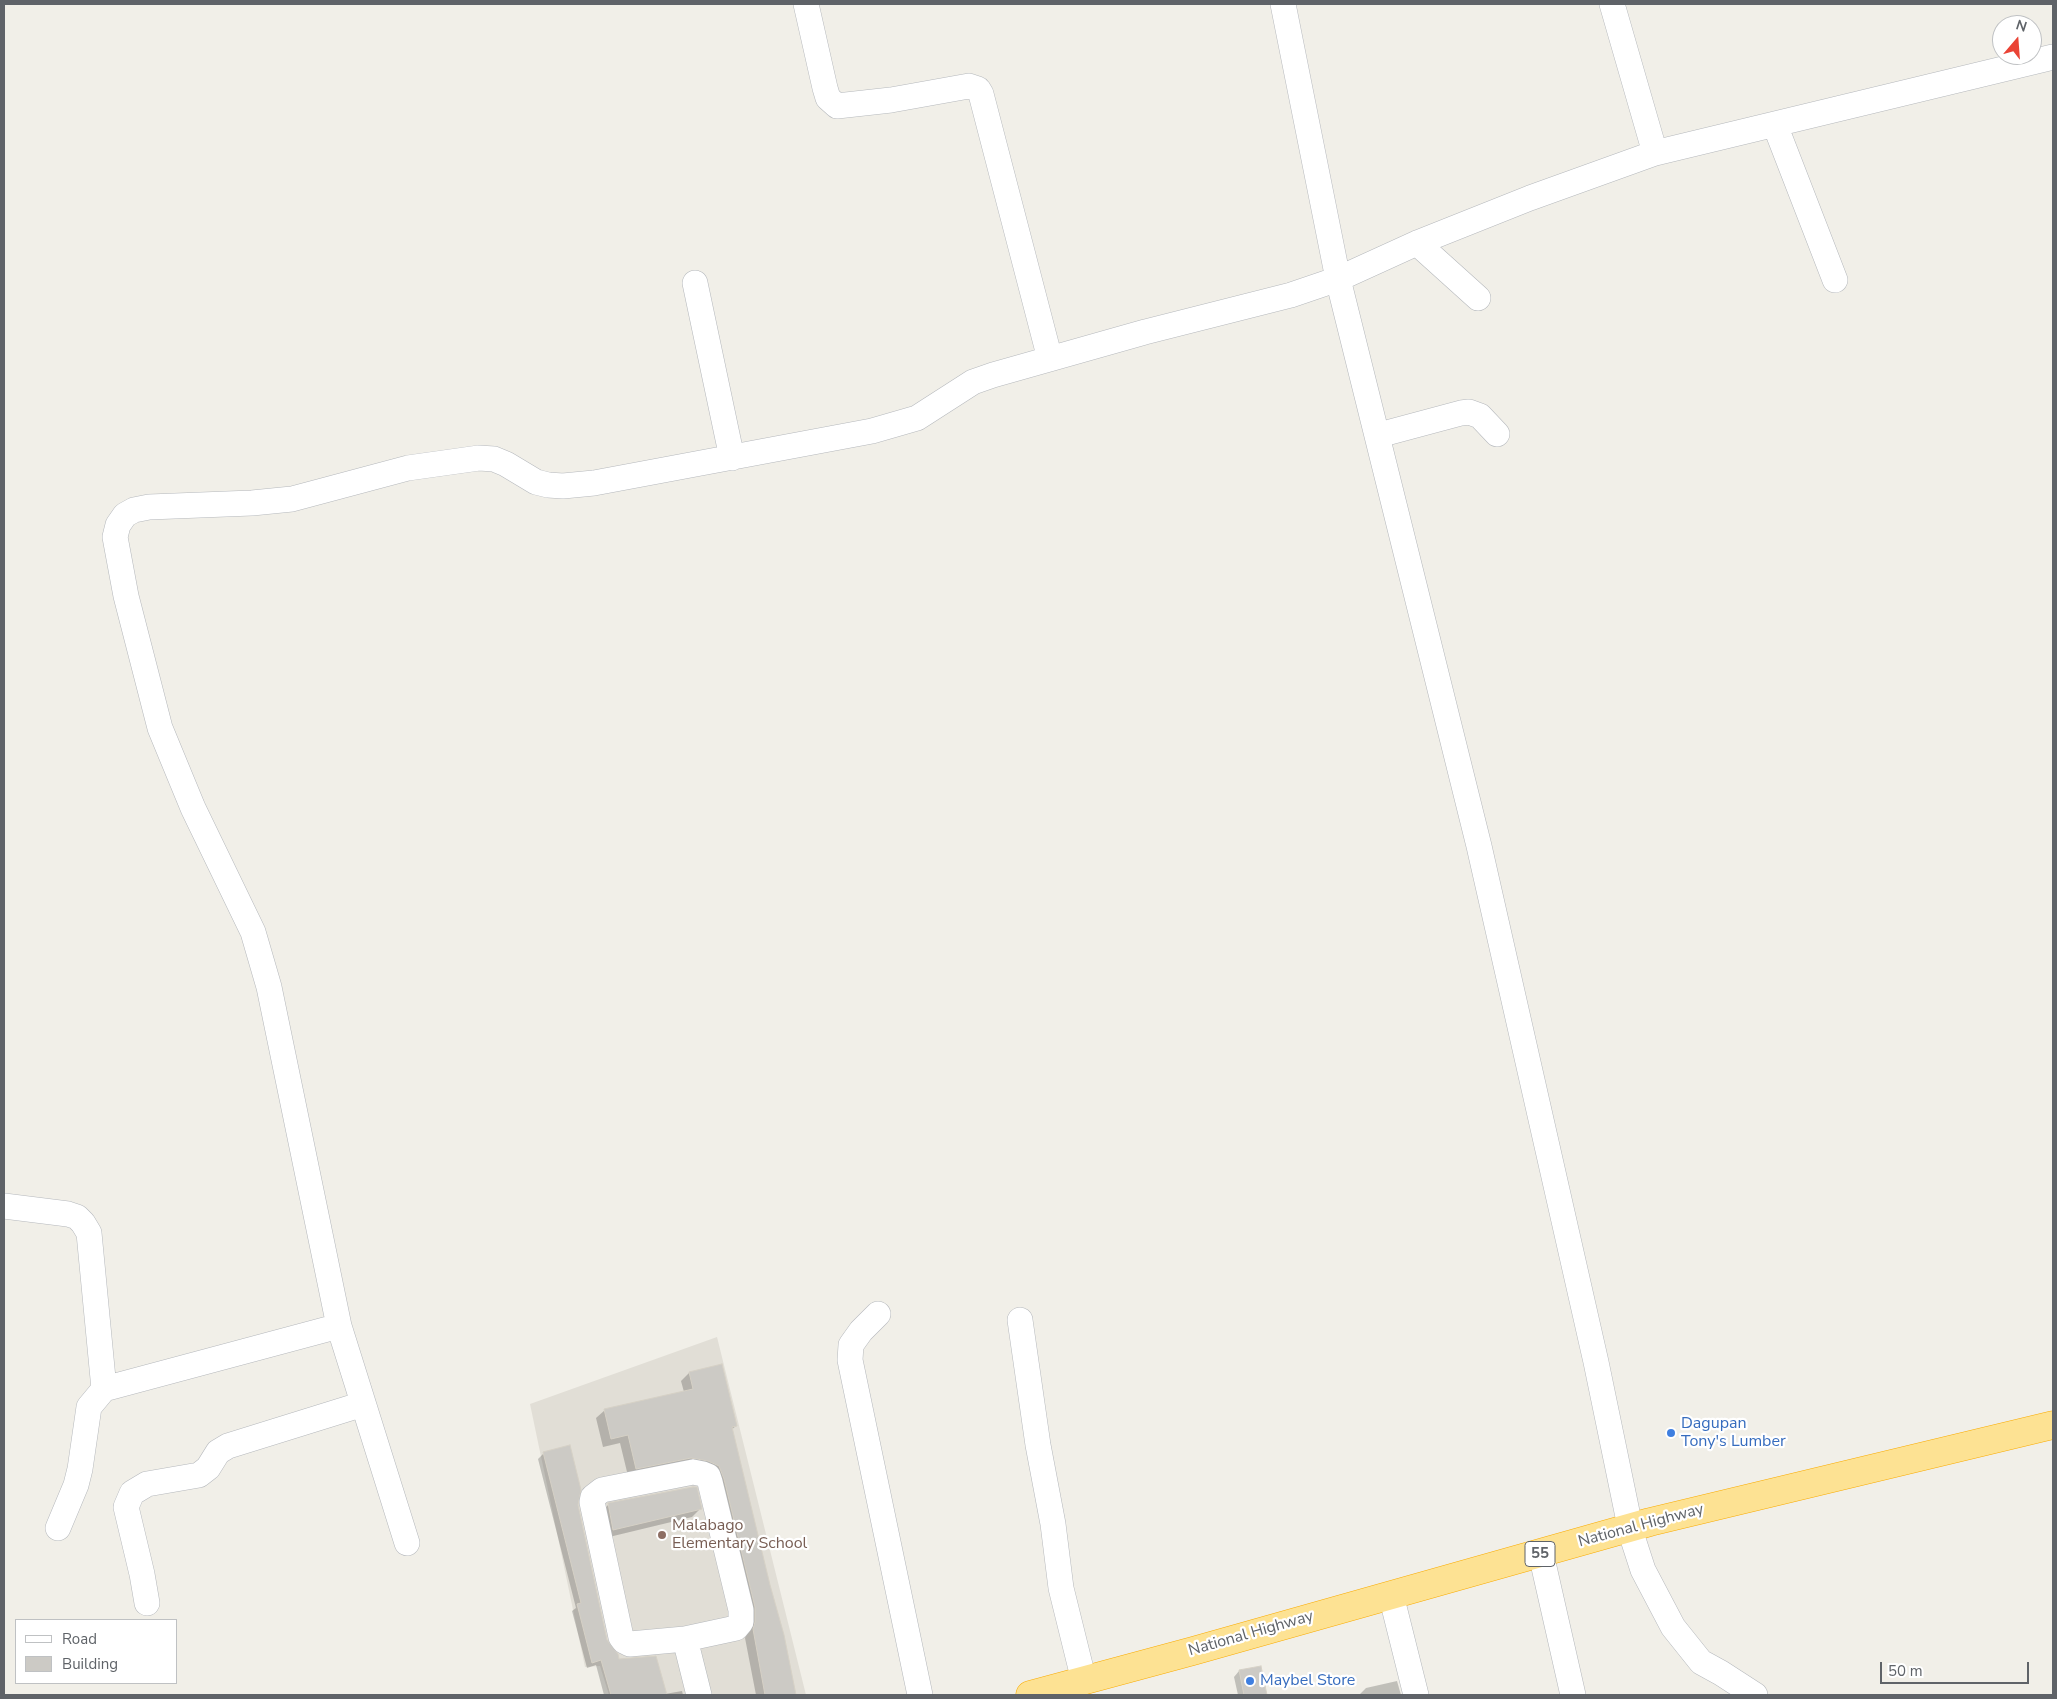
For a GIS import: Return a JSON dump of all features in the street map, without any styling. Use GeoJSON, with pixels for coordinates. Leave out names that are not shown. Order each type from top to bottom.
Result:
{"type":"FeatureCollection","features":[{"type":"Feature","properties":{"kind":"highway","name":"National Highway"},"geometry":{"type":"LineString","coordinates":[[1030,1695],[1071,1687],[1391,1595],[1732,1501],[2053,1425]]}},
{"type":"Feature","properties":{"kind":"street"},"geometry":{"type":"LineString","coordinates":[[806,4],[828,98],[837,106],[891,100],[969,86],[978,89],[981,94],[1050,359]]}},
{"type":"Feature","properties":{"kind":"street"},"geometry":{"type":"LineString","coordinates":[[1283,4],[1338,279],[1379,435],[1480,846],[1596,1362],[1631,1528],[1643,1570],[1673,1627],[1701,1662],[1722,1673],[1755,1695]]}},
{"type":"Feature","properties":{"kind":"street"},"geometry":{"type":"LineString","coordinates":[[1612,4],[1655,153]]}},
{"type":"Feature","properties":{"kind":"street"},"geometry":{"type":"LineString","coordinates":[[407,1543],[340,1326],[269,987],[253,932],[193,808],[160,728],[126,596],[115,537],[118,525],[125,515],[134,510],[149,507],[252,503],[292,499],[408,468],[479,458],[494,459],[506,464],[536,482],[563,486],[594,483],[872,431],[906,422],[930,411],[974,382],[1050,359],[1291,295],[1338,279],[1417,243],[1530,198],[1655,153],[2053,58]]}},
{"type":"Feature","properties":{"kind":"street"},"geometry":{"type":"LineString","coordinates":[[1775,125],[1835,280]]}},
{"type":"Feature","properties":{"kind":"street"},"geometry":{"type":"LineString","coordinates":[[1417,243],[1478,298]]}},
{"type":"Feature","properties":{"kind":"street"},"geometry":{"type":"LineString","coordinates":[[695,283],[732,458]]}},
{"type":"Feature","properties":{"kind":"street"},"geometry":{"type":"LineString","coordinates":[[1379,435],[1461,412],[1469,412],[1480,416],[1498,434]]}},
{"type":"Feature","properties":{"kind":"street"},"geometry":{"type":"LineString","coordinates":[[4,1206],[68,1214],[77,1217],[83,1222],[89,1233],[104,1389]]}},
{"type":"Feature","properties":{"kind":"street"},"geometry":{"type":"LineString","coordinates":[[878,1314],[861,1331],[851,1345],[850,1360],[920,1695]]}},
{"type":"Feature","properties":{"kind":"street"},"geometry":{"type":"LineString","coordinates":[[1020,1320],[1038,1445],[1053,1524],[1071,1687]]}},
{"type":"Feature","properties":{"kind":"street"},"geometry":{"type":"LineString","coordinates":[[58,1528],[76,1485],[89,1407],[104,1389],[340,1326]]}},
{"type":"Feature","properties":{"kind":"street"},"geometry":{"type":"LineString","coordinates":[[147,1603],[126,1507],[132,1493],[147,1484],[199,1475],[208,1468],[218,1452],[228,1446],[363,1404]]}},
{"type":"Feature","properties":{"kind":"street"},"geometry":{"type":"LineString","coordinates":[[693,1472],[708,1476],[742,1618],[736,1628],[686,1639],[630,1644],[621,1637],[592,1502],[593,1497],[602,1490],[693,1472]]}},
{"type":"Feature","properties":{"kind":"street"},"geometry":{"type":"LineString","coordinates":[[1541,1554],[1573,1695]]}},
{"type":"Feature","properties":{"kind":"street"},"geometry":{"type":"LineString","coordinates":[[1391,1595],[1416,1695]]}},
{"type":"Feature","properties":{"kind":"street"},"geometry":{"type":"LineString","coordinates":[[686,1639],[699,1695]]}},
{"type":"Feature","properties":{"kind":"shaded area","name":"Malabago Elementary School"},"geometry":{"type":"Polygon","coordinates":[[[717,1337],[806,1695],[609,1695],[600,1666],[585,1667],[530,1404],[717,1337]]]}},
{"type":"Feature","properties":{"kind":"building"},"geometry":{"type":"Polygon","coordinates":[[[722,1364],[737,1426],[732,1427],[784,1635],[796,1695],[765,1695],[753,1629],[755,1607],[724,1479],[719,1466],[708,1461],[691,1458],[636,1469],[628,1435],[611,1439],[604,1409],[693,1389],[689,1372],[722,1364]]]}},
{"type":"Feature","properties":{"kind":"building"},"geometry":{"type":"Polygon","coordinates":[[[570,1445],[581,1490],[578,1505],[607,1640],[618,1654],[619,1659],[656,1656],[667,1695],[611,1695],[601,1660],[592,1663],[577,1604],[581,1603],[543,1452],[570,1445]]]}},
{"type":"Feature","properties":{"kind":"building"},"geometry":{"type":"Polygon","coordinates":[[[697,1487],[702,1509],[613,1530],[608,1503],[697,1487]]]}},
{"type":"Feature","properties":{"kind":"building"},"geometry":{"type":"Polygon","coordinates":[[[1261,1666],[1267,1695],[1244,1695],[1239,1670],[1261,1666]]]}},
{"type":"Feature","properties":{"kind":"place","name":"Dagupan Tony's Lumber"},"geometry":{"type":"Point","coordinates":[1671,1433]}},
{"type":"Feature","properties":{"kind":"place","name":"Malabago Elementary School"},"geometry":{"type":"Point","coordinates":[662,1535]}},
{"type":"Feature","properties":{"kind":"place","name":"Maybel Store"},"geometry":{"type":"Point","coordinates":[1250,1681]}}]}
